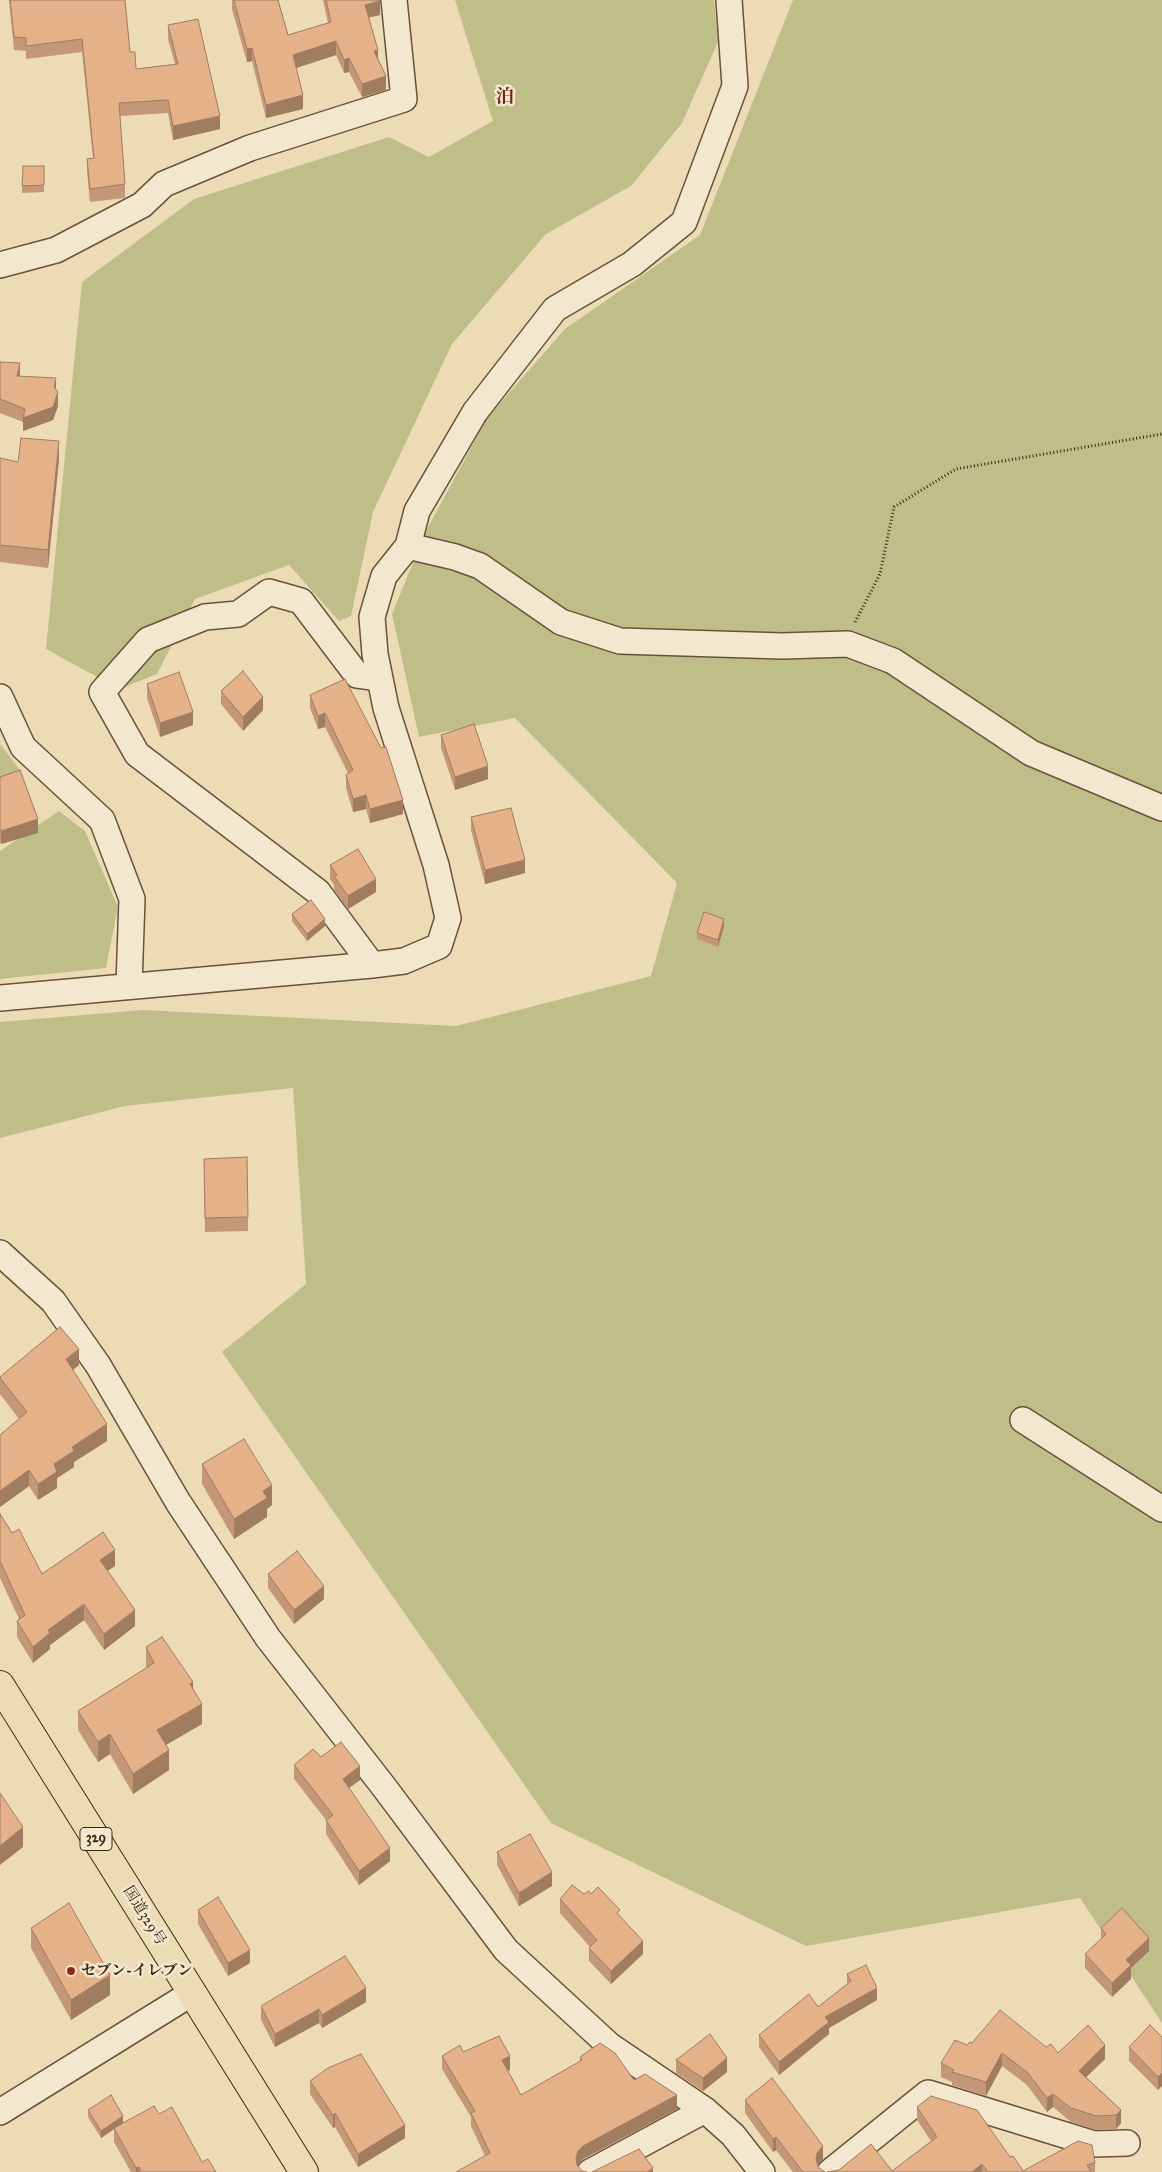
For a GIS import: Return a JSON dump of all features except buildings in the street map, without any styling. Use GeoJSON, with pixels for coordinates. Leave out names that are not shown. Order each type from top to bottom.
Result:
{"type":"FeatureCollection","features":[{"type":"Feature","properties":{"kind":"highway","name":"国道329号"},"geometry":{"type":"LineString","coordinates":[[0,1685],[304,2172]]}},
{"type":"Feature","properties":{"kind":"street"},"geometry":{"type":"LineString","coordinates":[[0,265],[56,250],[142,205],[164,184],[250,148],[404,99],[394,0]]}},
{"type":"Feature","properties":{"kind":"street"},"geometry":{"type":"LineString","coordinates":[[0,998],[129,985],[372,965],[404,961],[439,946],[448,918],[436,864],[386,708],[375,654],[372,617],[384,576],[408,546],[417,512],[475,412],[555,309],[632,264],[684,222],[735,86],[729,0]]}},
{"type":"Feature","properties":{"kind":"street"},"geometry":{"type":"LineString","coordinates":[[408,546],[455,557],[480,566],[561,622],[620,641],[782,646],[848,644],[893,661],[1031,753],[1162,808]]}},
{"type":"Feature","properties":{"kind":"street"},"geometry":{"type":"LineString","coordinates":[[372,965],[318,892],[137,754],[102,692],[148,640],[205,618],[238,614],[269,592],[301,601],[357,675],[380,678]]}},
{"type":"Feature","properties":{"kind":"street"},"geometry":{"type":"LineString","coordinates":[[0,696],[23,747],[102,820],[132,899],[129,985]]}},
{"type":"Feature","properties":{"kind":"street"},"geometry":{"type":"LineString","coordinates":[[0,1253],[53,1301],[98,1365],[178,1502],[268,1638],[384,1787],[506,1950],[609,2045],[705,2110],[733,2135],[762,2172]]}},
{"type":"Feature","properties":{"kind":"street"},"geometry":{"type":"LineString","coordinates":[[1023,1420],[1162,1509]]}},
{"type":"Feature","properties":{"kind":"street"},"geometry":{"type":"LineString","coordinates":[[0,2112],[192,1993]]}},
{"type":"Feature","properties":{"kind":"street"},"geometry":{"type":"LineString","coordinates":[[830,2172],[928,2093],[1094,2144],[1127,2143]]}},
{"type":"Feature","properties":{"kind":"street"},"geometry":{"type":"LineString","coordinates":[[590,2172],[705,2110]]}},
{"type":"Feature","properties":{"kind":"path"},"geometry":{"type":"LineString","coordinates":[[848,644],[856,617],[880,574],[894,507],[956,469],[1162,434]]}},
{"type":"Feature","properties":{"kind":"shaded area"},"geometry":{"type":"Polygon","coordinates":[[[455,0],[714,0],[718,42],[682,123],[631,186],[546,234],[452,344],[373,512],[351,616],[339,621],[289,565],[195,599],[157,674],[119,689],[46,649],[82,282],[194,199],[389,137],[429,157],[493,121],[455,0]]]}},
{"type":"Feature","properties":{"kind":"shaded area"},"geometry":{"type":"Polygon","coordinates":[[[793,0],[1162,0],[1162,2023],[1080,1898],[806,1946],[551,1823],[222,1352],[306,1284],[293,1088],[125,1106],[0,1138],[0,1022],[143,1010],[456,1026],[651,976],[677,883],[515,718],[419,737],[392,614],[426,531],[487,418],[565,329],[700,235],[793,0]]]}},
{"type":"Feature","properties":{"kind":"shaded area"},"geometry":{"type":"Polygon","coordinates":[[[0,744],[20,770],[0,782],[0,744]]]}},
{"type":"Feature","properties":{"kind":"shaded area"},"geometry":{"type":"Polygon","coordinates":[[[59,811],[85,831],[118,907],[106,968],[0,979],[0,851],[59,811]]]}},
{"type":"Feature","properties":{"kind":"place","name":"セブン-イレブン"},"geometry":{"type":"Point","coordinates":[71,1971]}},
{"type":"Feature","properties":{"kind":"district","name":"泊"},"geometry":{"type":"Point","coordinates":[505,98]}}]}
